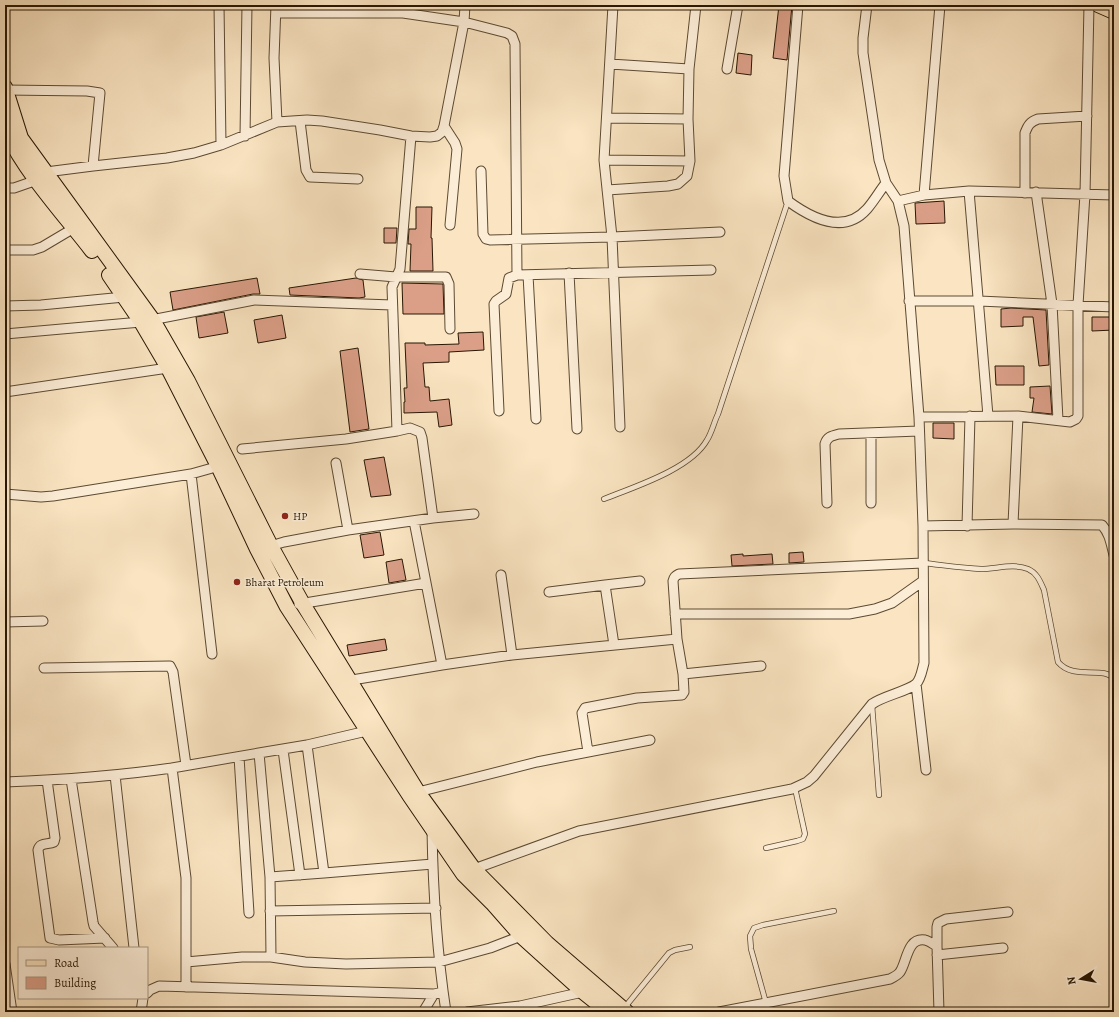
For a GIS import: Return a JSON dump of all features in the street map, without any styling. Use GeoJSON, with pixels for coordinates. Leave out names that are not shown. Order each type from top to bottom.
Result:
{"type":"FeatureCollection","features":[{"type":"Feature","properties":{"kind":"main road"},"geometry":{"type":"LineString","coordinates":[[1098,5],[1114,12]]}},
{"type":"Feature","properties":{"kind":"main road"},"geometry":{"type":"LineString","coordinates":[[5,89],[21,138],[41,176],[74,228],[99,260],[124,297],[147,321],[168,368],[271,546],[343,682]]}},
{"type":"Feature","properties":{"kind":"main road"},"geometry":{"type":"LineString","coordinates":[[5,130],[11,141],[41,176],[147,321],[188,381],[224,465],[257,549],[287,606],[343,682],[373,729],[418,792],[463,874],[522,936],[583,992],[608,1012]]}},
{"type":"Feature","properties":{"kind":"main road"},"geometry":{"type":"LineString","coordinates":[[373,729],[409,795],[474,869],[547,943],[626,1010]]}},
{"type":"Feature","properties":{"kind":"street"},"geometry":{"type":"LineString","coordinates":[[218,5],[221,145]]}},
{"type":"Feature","properties":{"kind":"street"},"geometry":{"type":"LineString","coordinates":[[245,136],[246,5]]}},
{"type":"Feature","properties":{"kind":"street"},"geometry":{"type":"LineString","coordinates":[[5,188],[14,188],[41,176],[93,166],[167,158],[194,153],[221,145],[277,122],[322,121],[411,136],[437,136],[442,132],[444,126],[464,22],[465,5]]}},
{"type":"Feature","properties":{"kind":"street"},"geometry":{"type":"LineString","coordinates":[[613,5],[604,160],[612,237],[612,273],[620,427]]}},
{"type":"Feature","properties":{"kind":"street"},"geometry":{"type":"LineString","coordinates":[[607,190],[668,186],[678,184],[687,176],[690,161],[688,119],[689,69],[696,5]]}},
{"type":"Feature","properties":{"kind":"street"},"geometry":{"type":"LineString","coordinates":[[727,69],[738,5]]}},
{"type":"Feature","properties":{"kind":"street"},"geometry":{"type":"LineString","coordinates":[[798,5],[784,176],[788,201],[800,210],[826,221],[837,223],[853,220],[866,210],[886,183]]}},
{"type":"Feature","properties":{"kind":"street"},"geometry":{"type":"LineString","coordinates":[[474,869],[579,831],[795,788],[807,782],[814,776],[872,704],[879,699],[910,688],[916,684],[921,674],[924,663],[923,526],[919,417],[904,226],[898,201],[886,183],[876,146],[863,53],[863,38],[867,5]]}},
{"type":"Feature","properties":{"kind":"street"},"geometry":{"type":"LineString","coordinates":[[924,195],[940,5]]}},
{"type":"Feature","properties":{"kind":"street"},"geometry":{"type":"LineString","coordinates":[[919,417],[1018,416],[1074,421],[1078,416],[1078,305],[1085,194],[1089,5]]}},
{"type":"Feature","properties":{"kind":"street"},"geometry":{"type":"LineString","coordinates":[[277,122],[274,58],[276,9],[403,13],[464,22],[507,33],[512,36],[514,39],[516,87],[517,275]]}},
{"type":"Feature","properties":{"kind":"street"},"geometry":{"type":"LineString","coordinates":[[610,64],[689,69]]}},
{"type":"Feature","properties":{"kind":"street"},"geometry":{"type":"LineString","coordinates":[[5,89],[86,92],[100,94],[93,166]]}},
{"type":"Feature","properties":{"kind":"street"},"geometry":{"type":"LineString","coordinates":[[1026,192],[1025,133],[1028,125],[1032,121],[1038,119],[1087,116]]}},
{"type":"Feature","properties":{"kind":"street"},"geometry":{"type":"LineString","coordinates":[[607,118],[688,119]]}},
{"type":"Feature","properties":{"kind":"street"},"geometry":{"type":"LineString","coordinates":[[300,121],[306,170],[310,177],[358,179]]}},
{"type":"Feature","properties":{"kind":"street"},"geometry":{"type":"LineString","coordinates":[[444,126],[455,143],[457,156],[450,225]]}},
{"type":"Feature","properties":{"kind":"street"},"geometry":{"type":"LineString","coordinates":[[397,431],[392,287],[401,263],[411,136]]}},
{"type":"Feature","properties":{"kind":"street"},"geometry":{"type":"LineString","coordinates":[[604,160],[690,161]]}},
{"type":"Feature","properties":{"kind":"street"},"geometry":{"type":"LineString","coordinates":[[481,171],[484,237],[490,240],[612,237],[720,232]]}},
{"type":"Feature","properties":{"kind":"street"},"geometry":{"type":"LineString","coordinates":[[898,201],[924,195],[969,191],[1114,195]]}},
{"type":"Feature","properties":{"kind":"street"},"geometry":{"type":"LineString","coordinates":[[969,191],[988,416]]}},
{"type":"Feature","properties":{"kind":"street"},"geometry":{"type":"LineString","coordinates":[[1036,192],[1052,304],[1058,420]]}},
{"type":"Feature","properties":{"kind":"street"},"geometry":{"type":"LineString","coordinates":[[5,250],[33,250],[42,247],[74,228]]}},
{"type":"Feature","properties":{"kind":"street"},"geometry":{"type":"LineString","coordinates":[[499,411],[494,304],[506,294],[509,278],[517,275],[711,270]]}},
{"type":"Feature","properties":{"kind":"street"},"geometry":{"type":"LineString","coordinates":[[569,273],[577,429]]}},
{"type":"Feature","properties":{"kind":"street"},"geometry":{"type":"LineString","coordinates":[[360,274],[396,277],[446,277],[449,284],[450,329]]}},
{"type":"Feature","properties":{"kind":"street"},"geometry":{"type":"LineString","coordinates":[[528,275],[536,419]]}},
{"type":"Feature","properties":{"kind":"street"},"geometry":{"type":"LineString","coordinates":[[5,306],[41,305],[124,297]]}},
{"type":"Feature","properties":{"kind":"street"},"geometry":{"type":"LineString","coordinates":[[5,334],[147,321],[254,300],[392,305]]}},
{"type":"Feature","properties":{"kind":"street"},"geometry":{"type":"LineString","coordinates":[[909,301],[979,301],[1114,307]]}},
{"type":"Feature","properties":{"kind":"street"},"geometry":{"type":"LineString","coordinates":[[5,392],[168,368]]}},
{"type":"Feature","properties":{"kind":"street"},"geometry":{"type":"LineString","coordinates":[[967,526],[970,416]]}},
{"type":"Feature","properties":{"kind":"street"},"geometry":{"type":"LineString","coordinates":[[1013,524],[1018,416]]}},
{"type":"Feature","properties":{"kind":"street"},"geometry":{"type":"LineString","coordinates":[[242,449],[346,439],[410,428],[420,432],[422,438],[433,518]]}},
{"type":"Feature","properties":{"kind":"street"},"geometry":{"type":"LineString","coordinates":[[827,503],[825,444],[827,439],[831,436],[839,434],[919,430]]}},
{"type":"Feature","properties":{"kind":"street"},"geometry":{"type":"LineString","coordinates":[[871,433],[871,503]]}},
{"type":"Feature","properties":{"kind":"street"},"geometry":{"type":"LineString","coordinates":[[336,463],[348,530]]}},
{"type":"Feature","properties":{"kind":"street"},"geometry":{"type":"LineString","coordinates":[[5,494],[41,497],[53,496],[191,474],[224,465]]}},
{"type":"Feature","properties":{"kind":"street"},"geometry":{"type":"LineString","coordinates":[[191,474],[212,654]]}},
{"type":"Feature","properties":{"kind":"street"},"geometry":{"type":"LineString","coordinates":[[257,549],[348,530],[474,514]]}},
{"type":"Feature","properties":{"kind":"street"},"geometry":{"type":"LineString","coordinates":[[414,522],[442,664]]}},
{"type":"Feature","properties":{"kind":"street"},"geometry":{"type":"LineString","coordinates":[[923,526],[1013,524],[1102,526],[1106,530],[1110,539],[1114,555]]}},
{"type":"Feature","properties":{"kind":"street"},"geometry":{"type":"LineString","coordinates":[[588,752],[582,713],[585,708],[644,697],[682,695],[684,692],[683,674],[677,639],[673,581],[674,577],[679,574],[923,563]]}},
{"type":"Feature","properties":{"kind":"street"},"geometry":{"type":"LineString","coordinates":[[501,575],[512,655]]}},
{"type":"Feature","properties":{"kind":"street"},"geometry":{"type":"LineString","coordinates":[[549,592],[640,581]]}},
{"type":"Feature","properties":{"kind":"street"},"geometry":{"type":"LineString","coordinates":[[675,614],[849,614],[875,609],[892,603],[923,581]]}},
{"type":"Feature","properties":{"kind":"street"},"geometry":{"type":"LineString","coordinates":[[287,606],[426,583]]}},
{"type":"Feature","properties":{"kind":"street"},"geometry":{"type":"LineString","coordinates":[[605,585],[614,645]]}},
{"type":"Feature","properties":{"kind":"street"},"geometry":{"type":"LineString","coordinates":[[5,622],[43,621]]}},
{"type":"Feature","properties":{"kind":"street"},"geometry":{"type":"LineString","coordinates":[[343,682],[442,664],[512,655],[677,639]]}},
{"type":"Feature","properties":{"kind":"street"},"geometry":{"type":"LineString","coordinates":[[44,668],[170,666],[173,672],[186,765]]}},
{"type":"Feature","properties":{"kind":"street"},"geometry":{"type":"LineString","coordinates":[[683,674],[761,666]]}},
{"type":"Feature","properties":{"kind":"street"},"geometry":{"type":"LineString","coordinates":[[916,684],[926,770]]}},
{"type":"Feature","properties":{"kind":"street"},"geometry":{"type":"LineString","coordinates":[[5,782],[71,779],[172,768],[283,750],[373,729]]}},
{"type":"Feature","properties":{"kind":"street"},"geometry":{"type":"LineString","coordinates":[[418,792],[536,762],[650,740]]}},
{"type":"Feature","properties":{"kind":"street"},"geometry":{"type":"LineString","coordinates":[[307,745],[324,873]]}},
{"type":"Feature","properties":{"kind":"street"},"geometry":{"type":"LineString","coordinates":[[283,750],[300,875]]}},
{"type":"Feature","properties":{"kind":"street"},"geometry":{"type":"LineString","coordinates":[[259,753],[270,877],[270,957]]}},
{"type":"Feature","properties":{"kind":"street"},"geometry":{"type":"LineString","coordinates":[[239,757],[250,913]]}},
{"type":"Feature","properties":{"kind":"street"},"geometry":{"type":"LineString","coordinates":[[172,768],[186,878],[186,986]]}},
{"type":"Feature","properties":{"kind":"street"},"geometry":{"type":"LineString","coordinates":[[115,775],[134,947]]}},
{"type":"Feature","properties":{"kind":"street"},"geometry":{"type":"LineString","coordinates":[[71,779],[93,922],[94,926],[112,947]]}},
{"type":"Feature","properties":{"kind":"street"},"geometry":{"type":"LineString","coordinates":[[47,780],[55,838],[54,842],[41,844],[38,846],[38,850],[50,938],[59,940],[105,938]]}},
{"type":"Feature","properties":{"kind":"street"},"geometry":{"type":"LineString","coordinates":[[435,824],[433,864],[439,962],[438,993],[446,1012]]}},
{"type":"Feature","properties":{"kind":"street"},"geometry":{"type":"LineString","coordinates":[[270,877],[433,864]]}},
{"type":"Feature","properties":{"kind":"street"},"geometry":{"type":"LineString","coordinates":[[270,911],[436,908]]}},
{"type":"Feature","properties":{"kind":"street"},"geometry":{"type":"LineString","coordinates":[[939,1012],[937,950],[938,923],[942,920],[1008,912]]}},
{"type":"Feature","properties":{"kind":"street"},"geometry":{"type":"LineString","coordinates":[[186,962],[242,957],[270,957],[306,962],[346,964],[439,962],[490,948],[522,936]]}},
{"type":"Feature","properties":{"kind":"street"},"geometry":{"type":"LineString","coordinates":[[719,1012],[890,979],[897,976],[902,970],[908,950],[918,940],[925,940],[937,950],[1003,948]]}},
{"type":"Feature","properties":{"kind":"street"},"geometry":{"type":"LineString","coordinates":[[5,964],[8,1001],[12,1012]]}},
{"type":"Feature","properties":{"kind":"street"},"geometry":{"type":"LineString","coordinates":[[148,992],[159,986],[186,986],[438,993]]}},
{"type":"Feature","properties":{"kind":"street"},"geometry":{"type":"LineString","coordinates":[[468,1012],[520,1006],[583,992]]}},
{"type":"Feature","properties":{"kind":"street"},"geometry":{"type":"LineString","coordinates":[[423,1012],[438,993]]}},
{"type":"Feature","properties":{"kind":"street"},"geometry":{"type":"LineString","coordinates":[[141,1012],[143,999]]}},
{"type":"Feature","properties":{"kind":"lane"},"geometry":{"type":"LineString","coordinates":[[604,499],[675,469],[693,456],[707,441],[718,414],[788,201]]}},
{"type":"Feature","properties":{"kind":"lane"},"geometry":{"type":"LineString","coordinates":[[923,563],[983,569],[1013,567],[1026,568],[1034,573],[1040,580],[1044,590],[1058,662],[1064,668],[1072,672],[1104,674],[1114,679]]}},
{"type":"Feature","properties":{"kind":"lane"},"geometry":{"type":"LineString","coordinates":[[872,704],[879,796]]}},
{"type":"Feature","properties":{"kind":"lane"},"geometry":{"type":"LineString","coordinates":[[766,848],[797,841],[803,838],[805,834],[795,788]]}},
{"type":"Feature","properties":{"kind":"lane"},"geometry":{"type":"LineString","coordinates":[[766,1003],[751,949],[750,936],[754,928],[834,911]]}},
{"type":"Feature","properties":{"kind":"lane"},"geometry":{"type":"LineString","coordinates":[[626,1010],[669,953],[675,950],[690,947]]}},
{"type":"Feature","properties":{"kind":"building"},"geometry":{"type":"Polygon","coordinates":[[[779,5],[792,5],[787,60],[773,58],[779,5]]]}},
{"type":"Feature","properties":{"kind":"building"},"geometry":{"type":"Polygon","coordinates":[[[738,53],[752,55],[751,75],[736,73],[738,53]]]}},
{"type":"Feature","properties":{"kind":"building"},"geometry":{"type":"Polygon","coordinates":[[[944,201],[945,223],[916,224],[915,203],[944,201]]]}},
{"type":"Feature","properties":{"kind":"building"},"geometry":{"type":"Polygon","coordinates":[[[416,207],[432,207],[431,238],[433,271],[410,271],[411,244],[408,244],[409,229],[416,229],[416,207]]]}},
{"type":"Feature","properties":{"kind":"building"},"geometry":{"type":"Polygon","coordinates":[[[384,228],[397,228],[396,243],[384,243],[384,228]]]}},
{"type":"Feature","properties":{"kind":"building"},"geometry":{"type":"Polygon","coordinates":[[[257,278],[260,294],[253,294],[173,310],[170,292],[257,278]]]}},
{"type":"Feature","properties":{"kind":"building"},"geometry":{"type":"Polygon","coordinates":[[[356,278],[363,280],[365,297],[290,295],[289,288],[356,278]]]}},
{"type":"Feature","properties":{"kind":"building"},"geometry":{"type":"Polygon","coordinates":[[[402,283],[443,284],[444,314],[403,314],[402,283]]]}},
{"type":"Feature","properties":{"kind":"building"},"geometry":{"type":"Polygon","coordinates":[[[1011,308],[1046,310],[1049,365],[1039,366],[1033,317],[1023,317],[1023,326],[1001,327],[1001,309],[1011,308]]]}},
{"type":"Feature","properties":{"kind":"building"},"geometry":{"type":"Polygon","coordinates":[[[224,312],[228,333],[199,338],[196,317],[224,312]]]}},
{"type":"Feature","properties":{"kind":"building"},"geometry":{"type":"Polygon","coordinates":[[[282,315],[286,338],[258,343],[254,320],[282,315]]]}},
{"type":"Feature","properties":{"kind":"building"},"geometry":{"type":"Polygon","coordinates":[[[1092,317],[1114,317],[1114,330],[1092,331],[1092,317]]]}},
{"type":"Feature","properties":{"kind":"building"},"geometry":{"type":"Polygon","coordinates":[[[483,332],[484,350],[449,352],[449,362],[423,363],[425,387],[429,387],[430,401],[449,399],[452,425],[439,427],[437,412],[404,413],[404,388],[407,388],[405,343],[425,343],[425,345],[459,344],[458,333],[483,332]]]}},
{"type":"Feature","properties":{"kind":"building"},"geometry":{"type":"Polygon","coordinates":[[[358,348],[369,429],[350,432],[340,351],[358,348]]]}},
{"type":"Feature","properties":{"kind":"building"},"geometry":{"type":"Polygon","coordinates":[[[995,366],[1024,366],[1024,385],[996,385],[995,366]]]}},
{"type":"Feature","properties":{"kind":"building"},"geometry":{"type":"Polygon","coordinates":[[[1050,386],[1052,414],[1032,412],[1034,398],[1030,398],[1030,387],[1050,386]]]}},
{"type":"Feature","properties":{"kind":"building"},"geometry":{"type":"Polygon","coordinates":[[[933,423],[954,423],[954,439],[933,438],[933,423]]]}},
{"type":"Feature","properties":{"kind":"building"},"geometry":{"type":"Polygon","coordinates":[[[384,457],[391,495],[371,497],[364,460],[384,457]]]}},
{"type":"Feature","properties":{"kind":"building"},"geometry":{"type":"Polygon","coordinates":[[[380,532],[384,555],[364,558],[360,535],[380,532]]]}},
{"type":"Feature","properties":{"kind":"building"},"geometry":{"type":"Polygon","coordinates":[[[803,552],[804,562],[789,563],[789,553],[803,552]]]}},
{"type":"Feature","properties":{"kind":"building"},"geometry":{"type":"Polygon","coordinates":[[[743,554],[743,556],[772,554],[773,564],[732,566],[731,555],[743,554]]]}},
{"type":"Feature","properties":{"kind":"building"},"geometry":{"type":"Polygon","coordinates":[[[402,559],[406,580],[389,583],[386,562],[402,559]]]}},
{"type":"Feature","properties":{"kind":"building"},"geometry":{"type":"Polygon","coordinates":[[[385,639],[387,650],[349,656],[347,645],[385,639]]]}},
{"type":"Feature","properties":{"kind":"place","name":"HP"},"geometry":{"type":"Point","coordinates":[285,516]}},
{"type":"Feature","properties":{"kind":"place","name":"Bharat Petroleum"},"geometry":{"type":"Point","coordinates":[237,582]}}]}
